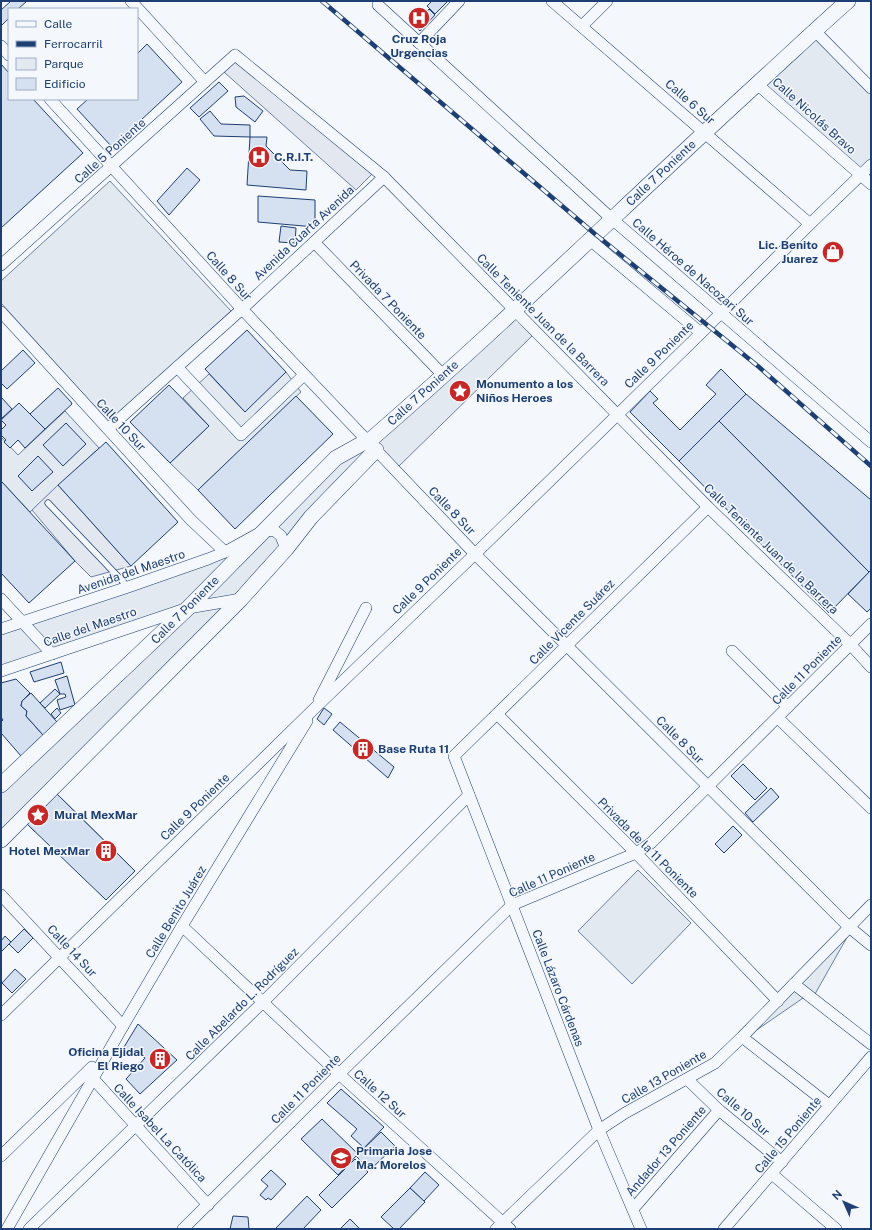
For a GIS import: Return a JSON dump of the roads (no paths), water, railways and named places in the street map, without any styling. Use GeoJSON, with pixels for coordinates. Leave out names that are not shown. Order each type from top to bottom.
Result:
{"type":"FeatureCollection","features":[{"type":"Feature","properties":{"kind":"main road","name":"Calle 7 Poniente"},"geometry":{"type":"LineString","coordinates":[[1,840],[241,599],[300,533],[311,517],[372,446],[514,309],[590,240],[814,30],[848,1]]}},
{"type":"Feature","properties":{"kind":"main road","name":"Calle 7 Poniente"},"geometry":{"type":"LineString","coordinates":[[1,785],[188,608],[336,458],[363,443],[372,446]]}},
{"type":"Feature","properties":{"kind":"street"},"geometry":{"type":"LineString","coordinates":[[420,43],[459,1]]}},
{"type":"Feature","properties":{"kind":"street","name":"Calle 6 Sur"},"geometry":{"type":"LineString","coordinates":[[552,1],[810,224]]}},
{"type":"Feature","properties":{"kind":"street"},"geometry":{"type":"LineString","coordinates":[[582,26],[607,1]]}},
{"type":"Feature","properties":{"kind":"street","name":"Calle Héroe de Nacozari Sur"},"geometry":{"type":"LineString","coordinates":[[378,5],[612,219],[871,442]]}},
{"type":"Feature","properties":{"kind":"street"},"geometry":{"type":"LineString","coordinates":[[138,9],[205,82]]}},
{"type":"Feature","properties":{"kind":"street"},"geometry":{"type":"LineString","coordinates":[[814,30],[871,88]]}},
{"type":"Feature","properties":{"kind":"street"},"geometry":{"type":"LineString","coordinates":[[1,46],[8,54]]}},
{"type":"Feature","properties":{"kind":"street","name":"Calle 5 Poniente"},"geometry":{"type":"LineString","coordinates":[[1,265],[235,55]]}},
{"type":"Feature","properties":{"kind":"street","name":"Calle Teniente Juan de la Barrera"},"geometry":{"type":"LineString","coordinates":[[235,55],[384,177],[708,507],[851,645],[871,667]]}},
{"type":"Feature","properties":{"kind":"street","name":"Calle Nicolás Bravo"},"geometry":{"type":"LineString","coordinates":[[757,84],[871,184]]}},
{"type":"Feature","properties":{"kind":"street","name":"Calle 8 Sur"},"geometry":{"type":"LineString","coordinates":[[51,100],[304,375],[475,554],[849,927],[871,945]]}},
{"type":"Feature","properties":{"kind":"street","name":"Calle 9 Poniente"},"geometry":{"type":"LineString","coordinates":[[1,1015],[475,554],[871,165]]}},
{"type":"Feature","properties":{"kind":"street","name":"Avenida Cuarta Avenida"},"geometry":{"type":"LineString","coordinates":[[108,429],[384,177]]}},
{"type":"Feature","properties":{"kind":"street"},"geometry":{"type":"LineString","coordinates":[[590,240],[701,333]]}},
{"type":"Feature","properties":{"kind":"street","name":"Privada 7 Poniente"},"geometry":{"type":"LineString","coordinates":[[314,242],[444,376]]}},
{"type":"Feature","properties":{"kind":"street","name":"Calle 10 Sur"},"geometry":{"type":"LineString","coordinates":[[1,312],[191,520],[225,552]]}},
{"type":"Feature","properties":{"kind":"street"},"geometry":{"type":"LineString","coordinates":[[177,367],[241,435],[304,375]]}},
{"type":"Feature","properties":{"kind":"street","name":"Calle Vicente Suárez"},"geometry":{"type":"LineString","coordinates":[[454,756],[708,507]]}},
{"type":"Feature","properties":{"kind":"street"},"geometry":{"type":"LineString","coordinates":[[265,530],[274,530],[281,536],[286,549]]}},
{"type":"Feature","properties":{"kind":"street","name":"Avenida del Maestro"},"geometry":{"type":"LineString","coordinates":[[1,629],[128,588],[225,552],[265,530]]}},
{"type":"Feature","properties":{"kind":"street"},"geometry":{"type":"LineString","coordinates":[[1,599],[52,654]]}},
{"type":"Feature","properties":{"kind":"street","name":"Calle del Maestro"},"geometry":{"type":"LineString","coordinates":[[1,671],[188,608],[241,599]]}},
{"type":"Feature","properties":{"kind":"street","name":"Calle Benito Juárez"},"geometry":{"type":"LineString","coordinates":[[7,1229],[90,1075],[107,1052],[123,1026],[182,926],[316,707],[366,608]]}},
{"type":"Feature","properties":{"kind":"street","name":"Calle 11 Poniente"},"geometry":{"type":"LineString","coordinates":[[183,1229],[512,905],[636,853],[651,843],[871,624]]}},
{"type":"Feature","properties":{"kind":"street"},"geometry":{"type":"LineString","coordinates":[[732,651],[788,707]]}},
{"type":"Feature","properties":{"kind":"street","name":"Privada de la 11 Poniente"},"geometry":{"type":"LineString","coordinates":[[497,714],[636,853],[778,1001]]}},
{"type":"Feature","properties":{"kind":"street"},"geometry":{"type":"LineString","coordinates":[[778,718],[871,808]]}},
{"type":"Feature","properties":{"kind":"street","name":"Calle Lázaro Cárdenas"},"geometry":{"type":"LineString","coordinates":[[454,756],[599,1130],[641,1229]]}},
{"type":"Feature","properties":{"kind":"street","name":"Calle Abelardo L. Rodríguez"},"geometry":{"type":"LineString","coordinates":[[30,1229],[263,1002],[470,795]]}},
{"type":"Feature","properties":{"kind":"street","name":"Calle 14 Sur"},"geometry":{"type":"LineString","coordinates":[[1,895],[61,957],[123,1026]]}},
{"type":"Feature","properties":{"kind":"street","name":"Calle 13 Poniente"},"geometry":{"type":"LineString","coordinates":[[503,1227],[599,1130],[625,1113],[715,1063],[778,1001],[871,905]]}},
{"type":"Feature","properties":{"kind":"street","name":"Calle 12 Sur"},"geometry":{"type":"LineString","coordinates":[[182,926],[503,1227]]}},
{"type":"Feature","properties":{"kind":"street"},"geometry":{"type":"LineString","coordinates":[[794,984],[871,1044]]}},
{"type":"Feature","properties":{"kind":"street"},"geometry":{"type":"LineString","coordinates":[[742,1037],[829,1105]]}},
{"type":"Feature","properties":{"kind":"street","name":"Calle 15 Poniente"},"geometry":{"type":"LineString","coordinates":[[724,1229],[871,1057]]}},
{"type":"Feature","properties":{"kind":"street"},"geometry":{"type":"LineString","coordinates":[[1,1156],[90,1075]]}},
{"type":"Feature","properties":{"kind":"street","name":"Calle Isabel La Católica"},"geometry":{"type":"LineString","coordinates":[[90,1075],[208,1205]]}},
{"type":"Feature","properties":{"kind":"street","name":"Calle 10 Sur"},"geometry":{"type":"LineString","coordinates":[[687,1079],[719,1110],[782,1162]]}},
{"type":"Feature","properties":{"kind":"street","name":"Andador 13 Poniente"},"geometry":{"type":"LineString","coordinates":[[633,1209],[719,1110]]}},
{"type":"Feature","properties":{"kind":"street"},"geometry":{"type":"LineString","coordinates":[[772,1174],[836,1229]]}},
{"type":"Feature","properties":{"kind":"lane"},"geometry":{"type":"LineString","coordinates":[[48,503],[128,588]]}},
{"type":"Feature","properties":{"kind":"railway"},"geometry":{"type":"LineString","coordinates":[[322,1],[595,234],[759,367],[871,466]]}},
{"type":"Feature","properties":{"kind":"place","name":"Cruz Roja Urgencias"},"geometry":{"type":"Point","coordinates":[419,18]}},
{"type":"Feature","properties":{"kind":"place","name":"C.R.I.T."},"geometry":{"type":"Point","coordinates":[259,157]}},
{"type":"Feature","properties":{"kind":"place","name":"Lic. Benito Juarez"},"geometry":{"type":"Point","coordinates":[833,252]}},
{"type":"Feature","properties":{"kind":"place","name":"Monumento a los Niños Heroes"},"geometry":{"type":"Point","coordinates":[460,391]}},
{"type":"Feature","properties":{"kind":"place","name":"Base Ruta 11"},"geometry":{"type":"Point","coordinates":[363,749]}},
{"type":"Feature","properties":{"kind":"place","name":"Mural MexMar"},"geometry":{"type":"Point","coordinates":[38,815]}},
{"type":"Feature","properties":{"kind":"place","name":"Hotel MexMar"},"geometry":{"type":"Point","coordinates":[106,851]}},
{"type":"Feature","properties":{"kind":"place","name":"Oficina Ejidal El Riego"},"geometry":{"type":"Point","coordinates":[160,1059]}},
{"type":"Feature","properties":{"kind":"place","name":"Primaria Jose Ma. Morelos"},"geometry":{"type":"Point","coordinates":[341,1158]}}]}
